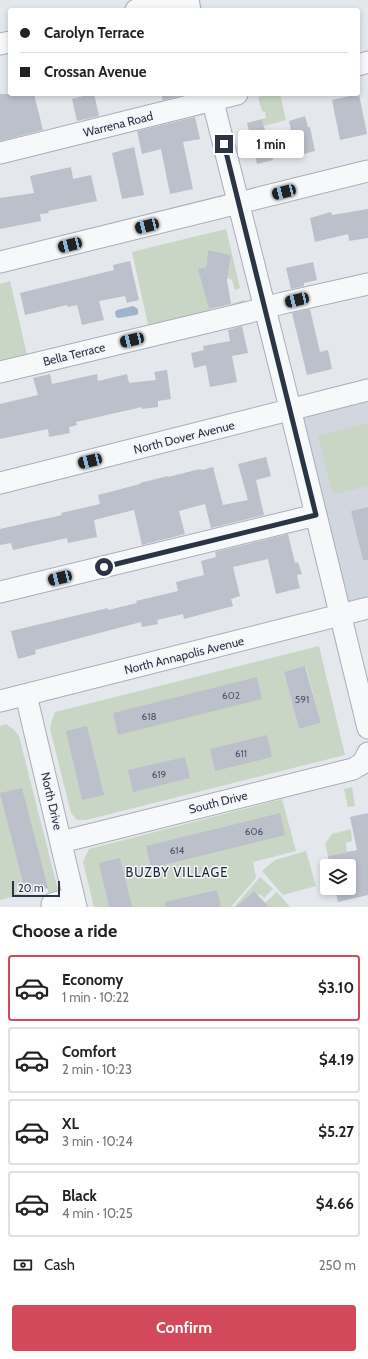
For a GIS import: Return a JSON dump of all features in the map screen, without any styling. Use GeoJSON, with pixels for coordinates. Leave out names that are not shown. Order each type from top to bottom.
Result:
{"type":"FeatureCollection","features":[{"type":"Feature","properties":{"kind":"street"},"geometry":{"type":"LineString","coordinates":[[144,8],[175,0]]}},
{"type":"Feature","properties":{"kind":"street"},"geometry":{"type":"LineString","coordinates":[[212,97],[368,728]]}},
{"type":"Feature","properties":{"kind":"street","name":"Warrena Road"},"geometry":{"type":"LineString","coordinates":[[0,153],[212,97]]}},
{"type":"Feature","properties":{"kind":"street"},"geometry":{"type":"LineString","coordinates":[[0,262],[368,171]]}},
{"type":"Feature","properties":{"kind":"street","name":"Bella Terrace"},"geometry":{"type":"LineString","coordinates":[[0,372],[368,284]]}},
{"type":"Feature","properties":{"kind":"street","name":"North Dover Avenue"},"geometry":{"type":"LineString","coordinates":[[0,483],[368,390]]}},
{"type":"Feature","properties":{"kind":"street"},"geometry":{"type":"LineString","coordinates":[[0,592],[316,515]]}},
{"type":"Feature","properties":{"kind":"street","name":"North Annapolis Avenue"},"geometry":{"type":"LineString","coordinates":[[0,701],[368,608]]}},
{"type":"Feature","properties":{"kind":"street","name":"North Drive"},"geometry":{"type":"LineString","coordinates":[[26,695],[75,903]]}},
{"type":"Feature","properties":{"kind":"street","name":"South Drive"},"geometry":{"type":"LineString","coordinates":[[61,842],[309,789],[357,768],[363,763],[368,753]]}},
{"type":"Feature","properties":{"kind":"street"},"geometry":{"type":"LineString","coordinates":[[52,904],[75,903]]}},
{"type":"Feature","properties":{"kind":"shaded area"},"geometry":{"type":"Polygon","coordinates":[[[368,390],[368,608],[340,615],[290,410],[368,390]]]}},
{"type":"Feature","properties":{"kind":"green space"},"geometry":{"type":"Polygon","coordinates":[[[280,96],[286,120],[264,126],[262,119],[266,118],[265,112],[262,111],[258,97],[280,96]]]}},
{"type":"Feature","properties":{"kind":"green space"},"geometry":{"type":"Polygon","coordinates":[[[226,229],[240,288],[235,290],[232,280],[227,278],[231,255],[208,250],[206,267],[199,269],[210,311],[232,307],[231,304],[244,300],[246,308],[149,329],[132,252],[226,229]]]}},
{"type":"Feature","properties":{"kind":"green space"},"geometry":{"type":"Polygon","coordinates":[[[10,281],[28,359],[0,368],[0,284],[10,281]]]}},
{"type":"Feature","properties":{"kind":"green space"},"geometry":{"type":"Polygon","coordinates":[[[368,423],[368,486],[333,495],[318,436],[368,423]]]}},
{"type":"Feature","properties":{"kind":"green space"},"geometry":{"type":"Polygon","coordinates":[[[319,646],[345,755],[86,820],[77,820],[71,813],[50,729],[55,712],[319,646]],[[306,667],[284,672],[299,729],[321,723],[306,667]]]}},
{"type":"Feature","properties":{"kind":"green space"},"geometry":{"type":"Polygon","coordinates":[[[6,724],[19,736],[61,902],[52,904],[47,888],[0,900],[0,726],[6,724]]]}},
{"type":"Feature","properties":{"kind":"green space"},"geometry":{"type":"Polygon","coordinates":[[[352,787],[355,806],[348,807],[344,789],[352,787]]]}},
{"type":"Feature","properties":{"kind":"green space"},"geometry":{"type":"Polygon","coordinates":[[[282,799],[296,851],[253,862],[256,878],[231,907],[94,907],[83,862],[89,849],[282,799]]]}},
{"type":"Feature","properties":{"kind":"green space"},"geometry":{"type":"Polygon","coordinates":[[[351,829],[352,841],[346,843],[347,852],[328,856],[325,844],[332,834],[351,829]]]}},
{"type":"Feature","properties":{"kind":"green space"},"geometry":{"type":"Polygon","coordinates":[[[306,851],[316,886],[283,895],[262,871],[275,860],[306,851]]]}},
{"type":"Feature","properties":{"kind":"green space"},"geometry":{"type":"Polygon","coordinates":[[[260,877],[273,889],[264,898],[254,891],[238,907],[234,907],[260,877]]]}},
{"type":"Feature","properties":{"kind":"green space"},"geometry":{"type":"Polygon","coordinates":[[[277,892],[290,907],[269,907],[265,903],[277,892]]]}},
{"type":"Feature","properties":{"kind":"water"},"geometry":{"type":"Polygon","coordinates":[[[133,306],[138,309],[138,314],[119,318],[116,317],[115,312],[117,310],[133,306]]]}},
{"type":"Feature","properties":{"kind":"building"},"geometry":{"type":"Polygon","coordinates":[[[0,94],[8,94],[8,96],[34,96],[43,130],[0,141],[0,94]]]}},
{"type":"Feature","properties":{"kind":"building"},"geometry":{"type":"Polygon","coordinates":[[[83,96],[94,96],[99,116],[77,121],[72,99],[83,96]]]}},
{"type":"Feature","properties":{"kind":"building"},"geometry":{"type":"Polygon","coordinates":[[[162,96],[179,96],[163,100],[162,96]]]}},
{"type":"Feature","properties":{"kind":"building"},"geometry":{"type":"Polygon","coordinates":[[[350,96],[359,96],[367,134],[340,140],[332,100],[350,96]]]}},
{"type":"Feature","properties":{"kind":"building"},"geometry":{"type":"Polygon","coordinates":[[[305,116],[308,127],[310,127],[315,151],[297,156],[289,121],[305,116]]]}},
{"type":"Feature","properties":{"kind":"building"},"geometry":{"type":"Polygon","coordinates":[[[195,117],[200,139],[183,142],[193,189],[170,194],[161,149],[142,154],[137,131],[195,117]]]}},
{"type":"Feature","properties":{"kind":"building"},"geometry":{"type":"Polygon","coordinates":[[[262,119],[273,160],[257,164],[247,123],[262,119]]]}},
{"type":"Feature","properties":{"kind":"building"},"geometry":{"type":"Polygon","coordinates":[[[134,147],[144,195],[122,199],[112,153],[134,147]]]}},
{"type":"Feature","properties":{"kind":"building"},"geometry":{"type":"Polygon","coordinates":[[[71,167],[73,179],[91,175],[97,201],[48,211],[49,213],[40,214],[41,221],[0,229],[0,198],[34,193],[30,176],[71,167]]]}},
{"type":"Feature","properties":{"kind":"building"},"geometry":{"type":"Polygon","coordinates":[[[368,209],[368,238],[349,241],[348,234],[315,242],[310,218],[331,212],[332,215],[368,209]]]}},
{"type":"Feature","properties":{"kind":"building"},"geometry":{"type":"Polygon","coordinates":[[[208,250],[231,255],[227,280],[231,304],[209,309],[198,269],[206,267],[208,250]]]}},
{"type":"Feature","properties":{"kind":"building"},"geometry":{"type":"Polygon","coordinates":[[[130,261],[139,300],[127,303],[125,296],[99,301],[104,320],[82,325],[77,305],[68,307],[67,305],[25,315],[20,293],[114,270],[113,265],[130,261]]]}},
{"type":"Feature","properties":{"kind":"building"},"geometry":{"type":"Polygon","coordinates":[[[313,262],[317,280],[304,283],[304,286],[291,289],[286,268],[313,262]]]}},
{"type":"Feature","properties":{"kind":"building"},"geometry":{"type":"Polygon","coordinates":[[[310,309],[320,352],[328,350],[332,369],[307,375],[292,313],[310,309]]]}},
{"type":"Feature","properties":{"kind":"building"},"geometry":{"type":"Polygon","coordinates":[[[242,326],[248,353],[232,356],[237,382],[210,387],[206,365],[194,368],[191,353],[204,350],[203,346],[230,341],[228,330],[242,326]]]}},
{"type":"Feature","properties":{"kind":"building"},"geometry":{"type":"Polygon","coordinates":[[[167,370],[171,399],[158,401],[158,407],[142,409],[142,407],[76,422],[77,425],[69,427],[70,433],[49,437],[48,429],[0,439],[0,404],[38,395],[33,378],[50,374],[52,384],[97,374],[98,381],[127,374],[129,383],[156,380],[154,372],[167,370]]]}},
{"type":"Feature","properties":{"kind":"building"},"geometry":{"type":"Polygon","coordinates":[[[266,457],[271,476],[256,480],[264,515],[211,528],[205,504],[179,511],[185,534],[142,545],[134,510],[94,520],[97,537],[68,543],[67,538],[13,550],[11,543],[0,545],[0,529],[62,515],[61,513],[100,504],[98,495],[140,483],[200,469],[202,470],[213,467],[223,505],[248,500],[238,464],[266,457]]]}},
{"type":"Feature","properties":{"kind":"building"},"geometry":{"type":"Polygon","coordinates":[[[368,507],[368,560],[363,560],[351,511],[368,507]]]}},
{"type":"Feature","properties":{"kind":"building"},"geometry":{"type":"Polygon","coordinates":[[[288,534],[295,563],[298,562],[302,574],[297,575],[300,588],[276,594],[268,559],[233,567],[240,596],[231,599],[233,606],[184,619],[183,614],[157,620],[158,624],[142,627],[141,622],[35,650],[36,654],[18,659],[11,631],[108,608],[108,610],[137,603],[136,601],[178,591],[176,582],[204,575],[201,561],[216,557],[215,552],[288,534]]]}},
{"type":"Feature","properties":{"kind":"building"},"geometry":{"type":"Polygon","coordinates":[[[305,666],[321,723],[299,729],[284,672],[305,666]]]}},
{"type":"Feature","properties":{"kind":"building"},"geometry":{"type":"Polygon","coordinates":[[[257,677],[262,699],[118,735],[113,713],[257,677]]]}},
{"type":"Feature","properties":{"kind":"building"},"geometry":{"type":"Polygon","coordinates":[[[87,726],[104,795],[82,800],[66,731],[87,726]]]}},
{"type":"Feature","properties":{"kind":"building"},"geometry":{"type":"Polygon","coordinates":[[[267,735],[272,757],[215,771],[210,749],[267,735]]]}},
{"type":"Feature","properties":{"kind":"building"},"geometry":{"type":"Polygon","coordinates":[[[185,757],[190,778],[133,792],[128,770],[185,757]]]}},
{"type":"Feature","properties":{"kind":"building"},"geometry":{"type":"Polygon","coordinates":[[[22,788],[48,888],[26,894],[0,793],[22,788]]]}},
{"type":"Feature","properties":{"kind":"building"},"geometry":{"type":"Polygon","coordinates":[[[280,813],[285,835],[151,868],[146,846],[280,813]]]}},
{"type":"Feature","properties":{"kind":"building"},"geometry":{"type":"Polygon","coordinates":[[[368,813],[368,895],[338,902],[336,895],[356,895],[356,859],[329,859],[328,856],[357,850],[350,817],[368,813]]]}},
{"type":"Feature","properties":{"kind":"building"},"geometry":{"type":"Polygon","coordinates":[[[120,858],[132,907],[109,907],[99,863],[120,858]]]}},
{"type":"Feature","properties":{"kind":"building"},"geometry":{"type":"Polygon","coordinates":[[[217,890],[221,907],[165,907],[165,902],[217,890]]]}},
{"type":"Feature","properties":{"kind":"building"},"geometry":{"type":"Polygon","coordinates":[[[254,891],[269,907],[236,907],[254,891]]]}},
{"type":"Feature","properties":{"kind":"district","name":"BUZBY VILLAGE"},"geometry":{"type":"Point","coordinates":[177,872]}},
{"type":"Feature","properties":{"kind":"route"},"geometry":{"type":"LineString","coordinates":[[104,567],[316,515],[224,144]]}}]}
